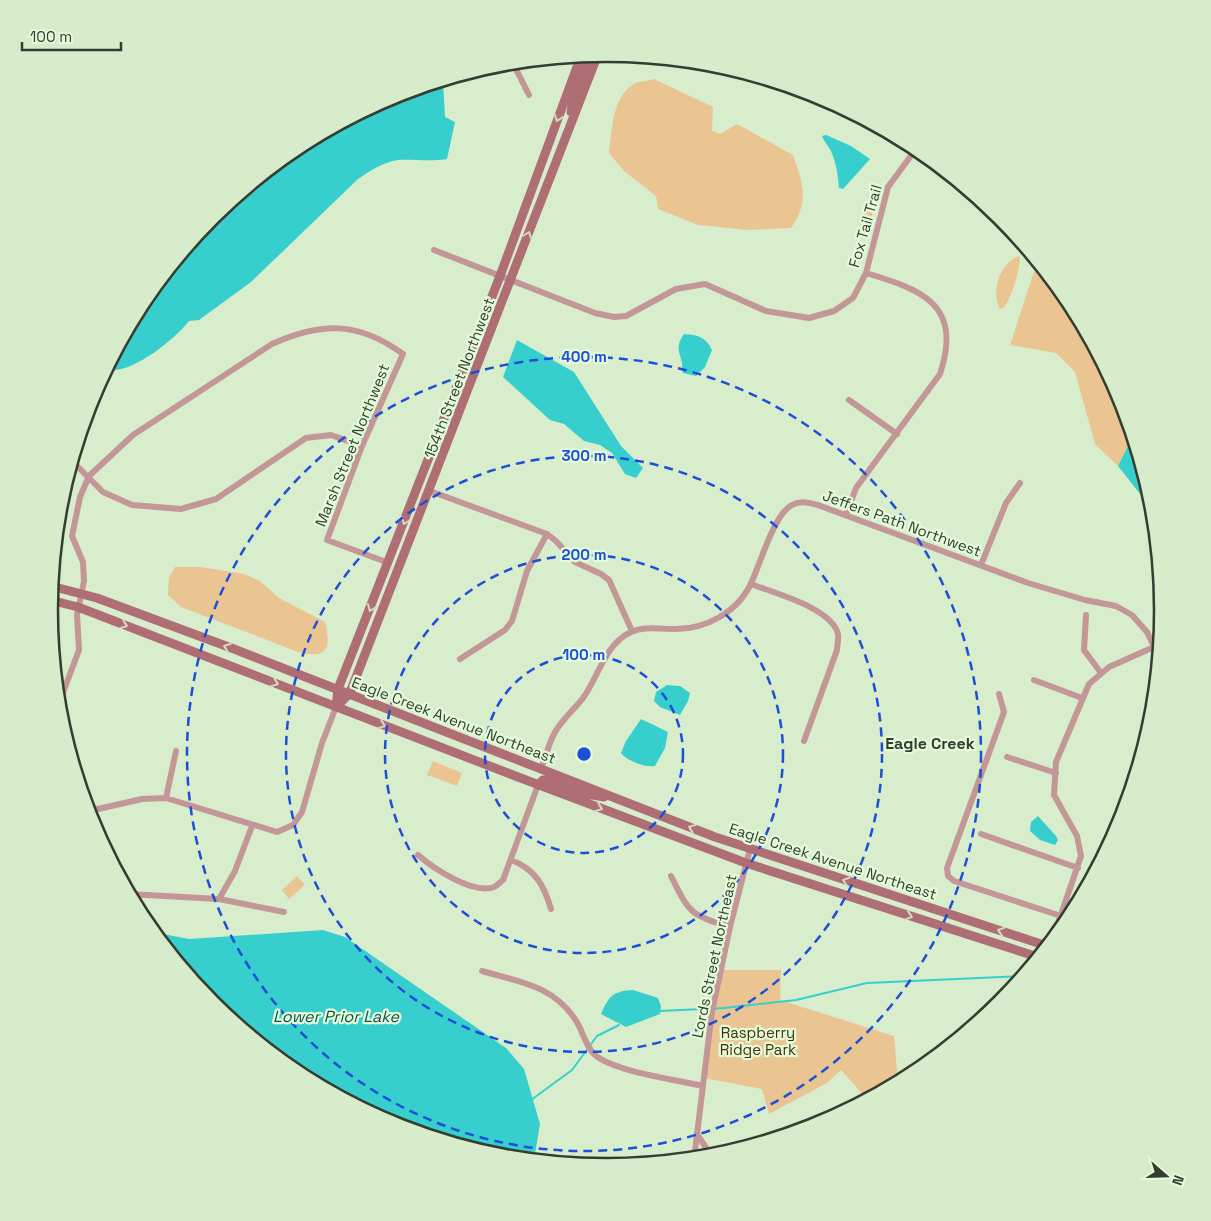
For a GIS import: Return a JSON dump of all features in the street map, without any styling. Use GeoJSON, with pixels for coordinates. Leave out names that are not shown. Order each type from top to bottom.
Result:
{"type":"FeatureCollection","features":[{"type":"Feature","properties":{"kind":"main road"},"geometry":{"type":"LineString","coordinates":[[566,137],[574,96],[587,63]]}},
{"type":"Feature","properties":{"kind":"main road","name":"154th Street Northwest"},"geometry":{"type":"LineString","coordinates":[[336,707],[349,694],[430,491],[595,63]]}},
{"type":"Feature","properties":{"kind":"main road","name":"154th Street Northwest"},"geometry":{"type":"LineString","coordinates":[[336,707],[338,689],[500,276],[577,64]]}},
{"type":"Feature","properties":{"kind":"main road","name":"Eagle Creek Avenue Northeast"},"geometry":{"type":"LineString","coordinates":[[59,590],[336,707],[538,785],[746,863],[1031,955]]}},
{"type":"Feature","properties":{"kind":"main road","name":"Eagle Creek Avenue Northeast"},"geometry":{"type":"LineString","coordinates":[[58,600],[79,600],[338,689],[617,799],[750,849],[1040,944]]}},
{"type":"Feature","properties":{"kind":"main road"},"geometry":{"type":"LineString","coordinates":[[538,785],[543,780],[547,780],[591,796],[617,799]]}},
{"type":"Feature","properties":{"kind":"street"},"geometry":{"type":"LineString","coordinates":[[516,70],[529,96]]}},
{"type":"Feature","properties":{"kind":"street","name":"Fox Tail Trail"},"geometry":{"type":"LineString","coordinates":[[434,250],[595,313],[614,317],[626,316],[676,290],[705,284],[766,311],[809,318],[834,311],[853,298],[866,273],[888,186],[911,156]]}},
{"type":"Feature","properties":{"kind":"street"},"geometry":{"type":"LineString","coordinates":[[846,515],[856,488],[940,374],[947,353],[947,331],[938,309],[921,292],[866,273]]}},
{"type":"Feature","properties":{"kind":"street","name":"Marsh Street Northwest"},"geometry":{"type":"LineString","coordinates":[[89,476],[133,435],[272,344],[295,333],[330,326],[360,331],[385,341],[403,354],[362,446],[327,540],[389,563]]}},
{"type":"Feature","properties":{"kind":"street"},"geometry":{"type":"LineString","coordinates":[[849,400],[897,434]]}},
{"type":"Feature","properties":{"kind":"street"},"geometry":{"type":"LineString","coordinates":[[77,466],[103,492],[132,506],[182,509],[216,499],[306,438],[331,435],[362,446]]}},
{"type":"Feature","properties":{"kind":"street"},"geometry":{"type":"LineString","coordinates":[[64,691],[79,650],[79,600],[84,581],[82,562],[72,536],[80,497],[89,476]]}},
{"type":"Feature","properties":{"kind":"street"},"geometry":{"type":"LineString","coordinates":[[981,565],[1006,502],[1020,483]]}},
{"type":"Feature","properties":{"kind":"street"},"geometry":{"type":"LineString","coordinates":[[430,491],[547,534],[575,562],[601,574],[609,580],[632,631],[619,640],[605,655],[593,683],[553,735],[541,768]]}},
{"type":"Feature","properties":{"kind":"street","name":"Jeffers Path Northwest"},"geometry":{"type":"LineString","coordinates":[[632,631],[651,628],[696,628],[722,617],[739,601],[751,584],[781,514],[792,505],[803,502],[846,515],[981,565],[1085,600],[1116,606],[1132,615],[1147,632],[1152,643]]}},
{"type":"Feature","properties":{"kind":"street"},"geometry":{"type":"LineString","coordinates":[[460,659],[505,630],[512,621],[527,571],[547,534]]}},
{"type":"Feature","properties":{"kind":"street"},"geometry":{"type":"LineString","coordinates":[[751,584],[817,611],[831,621],[838,634],[837,650],[804,741]]}},
{"type":"Feature","properties":{"kind":"street"},"geometry":{"type":"LineString","coordinates":[[1086,615],[1084,650],[1101,673]]}},
{"type":"Feature","properties":{"kind":"street"},"geometry":{"type":"LineString","coordinates":[[999,694],[1004,712],[946,868],[948,876],[954,881],[1060,916],[1081,856],[1077,836],[1054,796],[1056,762],[1089,684],[1101,673],[1122,660],[1152,648]]}},
{"type":"Feature","properties":{"kind":"street"},"geometry":{"type":"LineString","coordinates":[[1034,680],[1082,698]]}},
{"type":"Feature","properties":{"kind":"street","name":"154th Street Northwest"},"geometry":{"type":"LineString","coordinates":[[166,798],[276,832],[293,825],[302,812],[322,743],[336,707]]}},
{"type":"Feature","properties":{"kind":"street"},"geometry":{"type":"LineString","coordinates":[[95,810],[142,799],[166,798],[176,751]]}},
{"type":"Feature","properties":{"kind":"street"},"geometry":{"type":"LineString","coordinates":[[1007,757],[1056,773]]}},
{"type":"Feature","properties":{"kind":"street"},"geometry":{"type":"LineString","coordinates":[[418,855],[439,872],[482,888],[494,887],[503,880],[538,785]]}},
{"type":"Feature","properties":{"kind":"street"},"geometry":{"type":"LineString","coordinates":[[218,899],[235,871],[252,826]]}},
{"type":"Feature","properties":{"kind":"street"},"geometry":{"type":"LineString","coordinates":[[981,834],[1078,868]]}},
{"type":"Feature","properties":{"kind":"street","name":"Lords Street Northeast"},"geometry":{"type":"LineString","coordinates":[[695,1151],[712,1012],[730,927],[750,849]]}},
{"type":"Feature","properties":{"kind":"street"},"geometry":{"type":"LineString","coordinates":[[510,860],[524,865],[534,872],[547,894],[551,909]]}},
{"type":"Feature","properties":{"kind":"street"},"geometry":{"type":"LineString","coordinates":[[671,876],[687,907],[699,917],[730,927]]}},
{"type":"Feature","properties":{"kind":"street"},"geometry":{"type":"LineString","coordinates":[[137,894],[218,899],[284,912]]}},
{"type":"Feature","properties":{"kind":"street"},"geometry":{"type":"LineString","coordinates":[[482,971],[542,988],[558,1000],[575,1019],[594,1054],[619,1068],[703,1086]]}},
{"type":"Feature","properties":{"kind":"street"},"geometry":{"type":"LineString","coordinates":[[697,1134],[707,1149]]}},
{"type":"Feature","properties":{"kind":"green space"},"geometry":{"type":"Polygon","coordinates":[[[654,79],[713,107],[712,131],[720,134],[737,124],[793,155],[802,184],[803,201],[791,228],[748,230],[698,225],[658,209],[656,196],[624,171],[609,153],[614,115],[621,97],[634,84],[654,79]]]}},
{"type":"Feature","properties":{"kind":"green space"},"geometry":{"type":"Polygon","coordinates":[[[867,209],[873,211],[869,229],[865,231],[860,227],[863,211],[867,209]]]}},
{"type":"Feature","properties":{"kind":"green space"},"geometry":{"type":"Polygon","coordinates":[[[1018,256],[1020,257],[1015,284],[1004,308],[1000,309],[996,294],[998,279],[1011,260],[1018,256]]]}},
{"type":"Feature","properties":{"kind":"green space"},"geometry":{"type":"Polygon","coordinates":[[[1034,270],[1061,306],[1080,337],[1112,401],[1128,446],[1118,466],[1095,444],[1075,372],[1056,353],[1010,345],[1034,270]]]}},
{"type":"Feature","properties":{"kind":"green space"},"geometry":{"type":"Polygon","coordinates":[[[175,567],[201,567],[244,574],[260,581],[279,598],[325,622],[328,639],[325,650],[315,654],[298,652],[181,607],[168,595],[169,578],[175,567]]]}},
{"type":"Feature","properties":{"kind":"green space"},"geometry":{"type":"Polygon","coordinates":[[[433,761],[462,773],[457,786],[427,775],[433,761]]]}},
{"type":"Feature","properties":{"kind":"green space"},"geometry":{"type":"Polygon","coordinates":[[[297,876],[305,885],[289,899],[282,890],[297,876]]]}},
{"type":"Feature","properties":{"kind":"green space","name":"Raspberry Ridge Park"},"geometry":{"type":"Polygon","coordinates":[[[721,970],[781,970],[780,1000],[894,1036],[897,1074],[863,1094],[841,1070],[827,1083],[769,1114],[762,1089],[704,1078],[721,970]]]}},
{"type":"Feature","properties":{"kind":"water"},"geometry":{"type":"Polygon","coordinates":[[[443,87],[445,117],[455,122],[447,159],[392,161],[367,173],[358,179],[251,282],[199,320],[189,321],[163,346],[139,362],[113,370],[131,336],[171,277],[193,249],[244,198],[301,155],[332,136],[396,104],[443,87]]]}},
{"type":"Feature","properties":{"kind":"water"},"geometry":{"type":"Polygon","coordinates":[[[826,135],[851,146],[870,159],[843,189],[839,188],[834,160],[822,136],[826,135]]]}},
{"type":"Feature","properties":{"kind":"water"},"geometry":{"type":"Polygon","coordinates":[[[684,334],[701,338],[707,342],[712,350],[705,367],[696,376],[683,373],[682,370],[679,345],[684,334]]]}},
{"type":"Feature","properties":{"kind":"water"},"geometry":{"type":"Polygon","coordinates":[[[517,340],[574,372],[621,446],[643,468],[636,478],[625,474],[612,453],[600,445],[584,441],[564,424],[550,420],[503,377],[517,340]]]}},
{"type":"Feature","properties":{"kind":"water"},"geometry":{"type":"Polygon","coordinates":[[[1128,446],[1141,495],[1118,466],[1128,446]]]}},
{"type":"Feature","properties":{"kind":"water"},"geometry":{"type":"Polygon","coordinates":[[[667,685],[680,686],[690,693],[680,715],[660,707],[654,701],[656,692],[667,685]]]}},
{"type":"Feature","properties":{"kind":"water"},"geometry":{"type":"Polygon","coordinates":[[[641,719],[668,732],[665,748],[655,766],[637,763],[621,753],[626,741],[641,719]]]}},
{"type":"Feature","properties":{"kind":"water"},"geometry":{"type":"Polygon","coordinates":[[[1038,816],[1056,836],[1058,840],[1055,845],[1040,840],[1030,831],[1031,822],[1038,816]]]}},
{"type":"Feature","properties":{"kind":"water","name":"Lower Prior Lake"},"geometry":{"type":"Polygon","coordinates":[[[323,930],[345,937],[506,1048],[524,1069],[540,1124],[535,1154],[464,1140],[429,1129],[396,1117],[331,1085],[301,1066],[244,1023],[193,972],[164,934],[189,939],[323,930]]]}},
{"type":"Feature","properties":{"kind":"water"},"geometry":{"type":"Polygon","coordinates":[[[633,990],[658,998],[661,1006],[660,1014],[626,1027],[601,1014],[609,999],[616,993],[633,990]]]}},
{"type":"Feature","properties":{"kind":"waterway"},"geometry":{"type":"LineString","coordinates":[[659,1011],[724,1008],[796,1000],[867,983],[1014,976]]}},
{"type":"Feature","properties":{"kind":"waterway"},"geometry":{"type":"LineString","coordinates":[[531,1100],[572,1070],[597,1036],[619,1025]]}},
{"type":"Feature","properties":{"kind":"district","name":"Eagle Creek"},"geometry":{"type":"Point","coordinates":[930,743]}}]}
